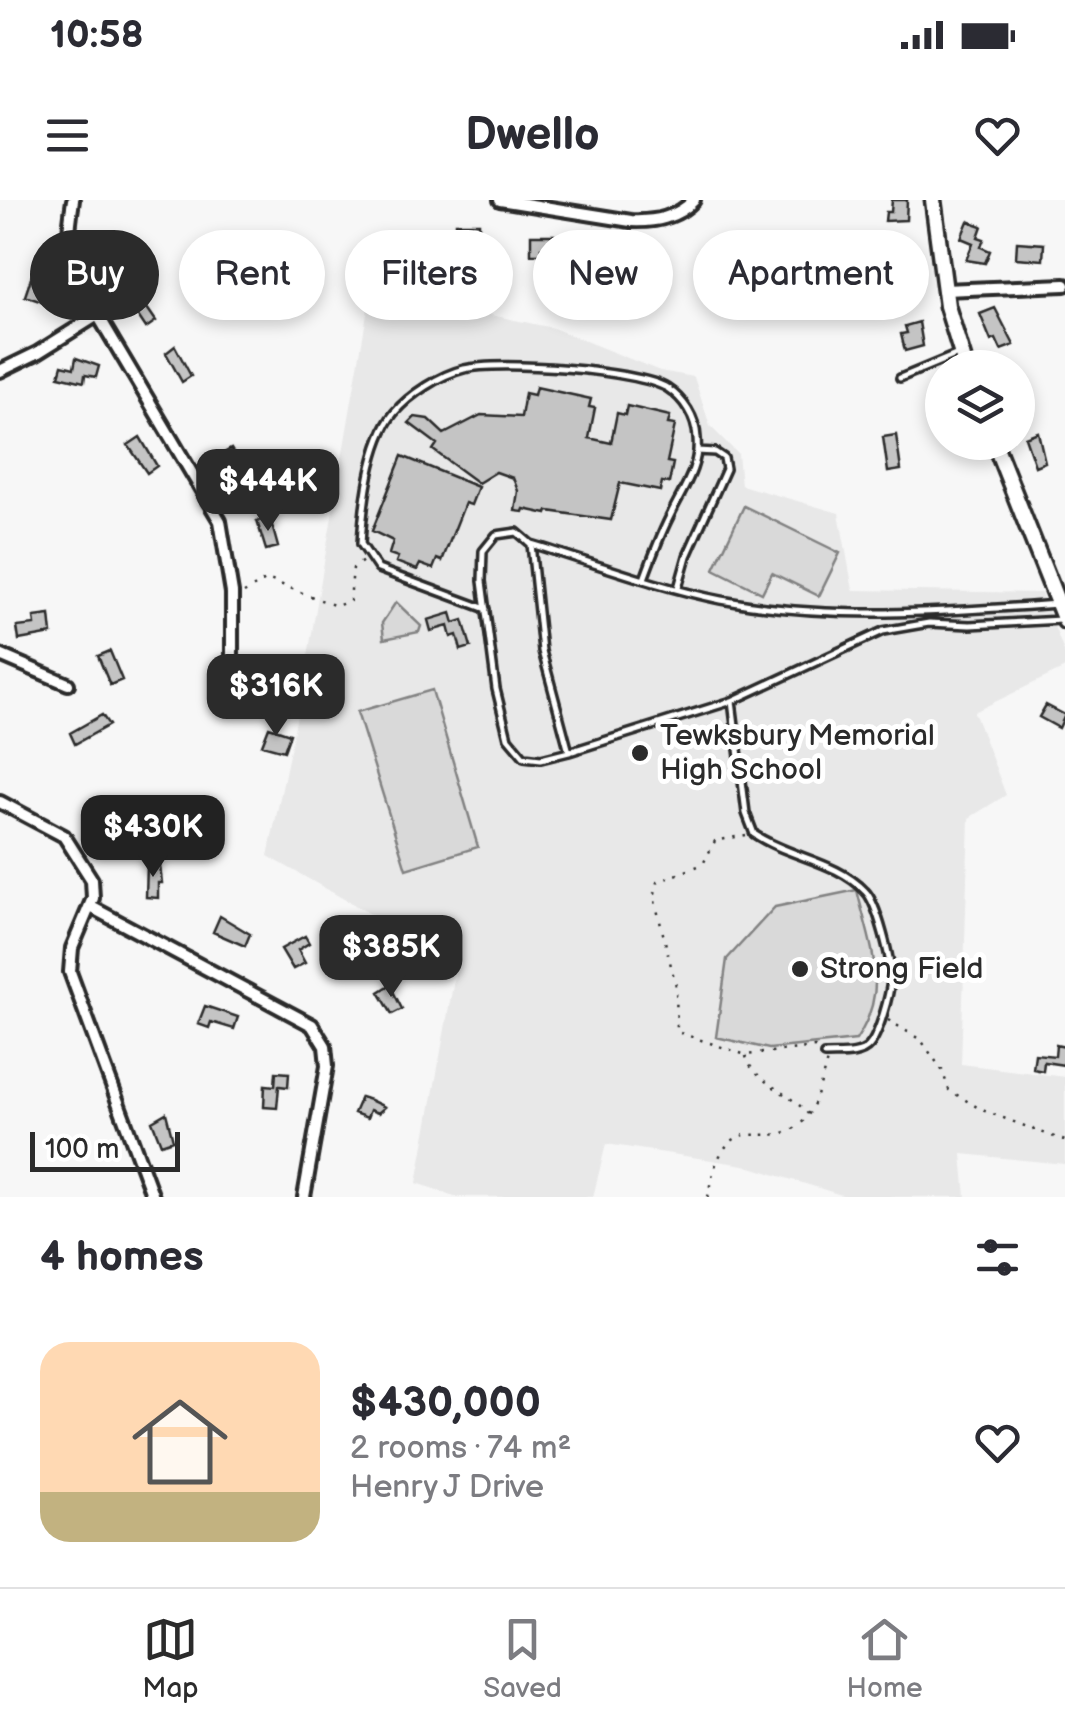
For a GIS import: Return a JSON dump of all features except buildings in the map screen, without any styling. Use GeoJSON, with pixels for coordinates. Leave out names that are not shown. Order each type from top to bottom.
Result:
{"type":"FeatureCollection","features":[{"type":"Feature","properties":{"kind":"main road"},"geometry":{"type":"LineString","coordinates":[[933,200],[944,290],[961,350]]}},
{"type":"Feature","properties":{"kind":"main road"},"geometry":{"type":"LineString","coordinates":[[1001,460],[1065,620]]}},
{"type":"Feature","properties":{"kind":"street"},"geometry":{"type":"LineString","coordinates":[[69,230],[74,200]]}},
{"type":"Feature","properties":{"kind":"street"},"geometry":{"type":"LineString","coordinates":[[500,200],[653,222],[675,214],[694,200]]}},
{"type":"Feature","properties":{"kind":"street"},"geometry":{"type":"LineString","coordinates":[[944,290],[1065,284]]}},
{"type":"Feature","properties":{"kind":"street"},"geometry":{"type":"LineString","coordinates":[[0,372],[90,320]]}},
{"type":"Feature","properties":{"kind":"street"},"geometry":{"type":"LineString","coordinates":[[98,320],[216,512],[226,544],[232,593],[232,671]]}},
{"type":"Feature","properties":{"kind":"street"},"geometry":{"type":"LineString","coordinates":[[0,655],[68,684]]}},
{"type":"Feature","properties":{"kind":"street"},"geometry":{"type":"LineString","coordinates":[[0,802],[42,822],[68,840],[92,880],[94,893],[72,948],[70,972],[153,1197]]}},
{"type":"Feature","properties":{"kind":"street"},"geometry":{"type":"LineString","coordinates":[[90,908],[300,1019],[320,1036],[327,1066],[304,1197]]}},
{"type":"Feature","properties":{"kind":"lane"},"geometry":{"type":"LineString","coordinates":[[486,609],[378,569],[361,544],[374,457],[395,412],[449,374],[494,365],[647,379],[682,401],[694,420],[697,451],[691,476],[644,579]]}},
{"type":"Feature","properties":{"kind":"lane"},"geometry":{"type":"LineString","coordinates":[[900,378],[925,371]]}},
{"type":"Feature","properties":{"kind":"lane"},"geometry":{"type":"LineString","coordinates":[[678,588],[687,556],[726,470],[724,458],[715,452],[697,451]]}},
{"type":"Feature","properties":{"kind":"lane"},"geometry":{"type":"LineString","coordinates":[[1058,604],[981,610],[809,611],[722,600],[644,579],[531,544],[516,532],[496,535],[483,551],[496,689],[508,738],[524,757],[541,759],[568,752],[732,701],[900,627],[928,622],[970,625],[1065,620]]}},
{"type":"Feature","properties":{"kind":"lane"},"geometry":{"type":"LineString","coordinates":[[531,544],[542,651],[568,752]]}},
{"type":"Feature","properties":{"kind":"lane"},"geometry":{"type":"LineString","coordinates":[[732,701],[746,813],[754,834],[862,886],[873,900],[891,977],[882,1016],[870,1046],[859,1052],[826,1054]]}},
{"type":"Feature","properties":{"kind":"path"},"geometry":{"type":"LineString","coordinates":[[232,593],[248,592],[266,580],[336,606],[350,601],[352,568],[368,558]]}},
{"type":"Feature","properties":{"kind":"path"},"geometry":{"type":"LineString","coordinates":[[708,1197],[716,1166],[731,1141],[744,1135],[767,1137],[802,1124],[826,1054],[815,1047],[746,1055],[677,1032],[676,986],[654,896],[658,882],[703,864],[716,841],[754,834]]}},
{"type":"Feature","properties":{"kind":"path"},"geometry":{"type":"LineString","coordinates":[[882,1016],[921,1040],[942,1070],[949,1090],[982,1110],[1065,1141]]}},
{"type":"Feature","properties":{"kind":"path"},"geometry":{"type":"LineString","coordinates":[[746,1055],[748,1066],[757,1075],[797,1100],[808,1114]]}},
{"type":"Feature","properties":{"kind":"shaded area","name":"Tewksbury Memorial High School"},"geometry":{"type":"Polygon","coordinates":[[[366,320],[513,320],[553,328],[660,371],[694,377],[710,426],[738,454],[741,485],[839,513],[853,590],[1041,593],[1065,654],[1065,668],[974,712],[1006,795],[969,818],[961,1064],[1065,1077],[1065,1164],[962,1154],[966,1197],[848,1197],[744,1165],[606,1144],[593,1197],[457,1197],[417,1183],[457,963],[268,856],[301,696],[366,320]]]}},
{"type":"Feature","properties":{"kind":"shaded area"},"geometry":{"type":"Polygon","coordinates":[[[744,506],[840,553],[819,596],[772,573],[762,593],[714,569],[744,506]]]}},
{"type":"Feature","properties":{"kind":"shaded area"},"geometry":{"type":"Polygon","coordinates":[[[396,602],[421,626],[419,632],[384,639],[382,623],[396,602]]]}},
{"type":"Feature","properties":{"kind":"shaded area"},"geometry":{"type":"Polygon","coordinates":[[[432,690],[478,847],[406,869],[357,712],[432,690]]]}},
{"type":"Feature","properties":{"kind":"shaded area","name":"Strong Field"},"geometry":{"type":"Polygon","coordinates":[[[857,890],[872,948],[875,984],[867,1021],[856,1040],[769,1049],[716,1037],[727,959],[775,907],[857,890]]]}},
{"type":"Feature","properties":{"kind":"place","name":"Tewksbury Memorial High School"},"geometry":{"type":"Point","coordinates":[640,753]}},
{"type":"Feature","properties":{"kind":"place","name":"Strong Field"},"geometry":{"type":"Point","coordinates":[800,969]}}]}
